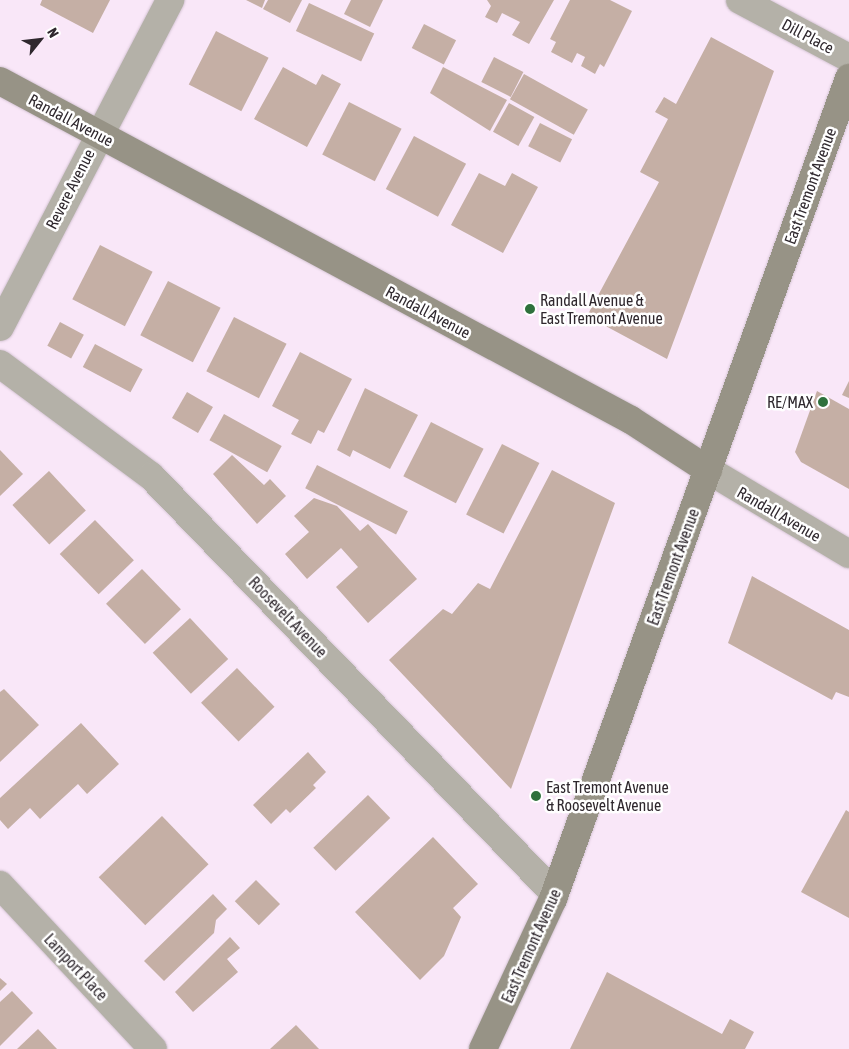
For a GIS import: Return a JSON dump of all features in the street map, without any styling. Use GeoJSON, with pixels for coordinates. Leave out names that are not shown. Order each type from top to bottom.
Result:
{"type":"FeatureCollection","features":[{"type":"Feature","properties":{"kind":"main road","name":"East Tremont Avenue"},"geometry":{"type":"LineString","coordinates":[[484,1049],[555,894],[849,78]]}},
{"type":"Feature","properties":{"kind":"main road","name":"Randall Avenue"},"geometry":{"type":"LineString","coordinates":[[0,81],[631,420],[708,470]]}},
{"type":"Feature","properties":{"kind":"street","name":"Revere Avenue"},"geometry":{"type":"LineString","coordinates":[[0,327],[98,134],[170,0]]}},
{"type":"Feature","properties":{"kind":"street","name":"Dill Place"},"geometry":{"type":"LineString","coordinates":[[740,0],[849,58]]}},
{"type":"Feature","properties":{"kind":"street","name":"Roosevelt Avenue"},"geometry":{"type":"LineString","coordinates":[[0,364],[151,476],[555,894]]}},
{"type":"Feature","properties":{"kind":"street","name":"Randall Avenue"},"geometry":{"type":"LineString","coordinates":[[708,470],[849,554]]}},
{"type":"Feature","properties":{"kind":"street","name":"Lamport Place"},"geometry":{"type":"LineString","coordinates":[[0,885],[153,1049]]}},
{"type":"Feature","properties":{"kind":"building"},"geometry":{"type":"Polygon","coordinates":[[[42,0],[110,0],[93,33],[40,5],[42,0]]]}},
{"type":"Feature","properties":{"kind":"building"},"geometry":{"type":"Polygon","coordinates":[[[246,0],[265,0],[262,8],[246,0]]]}},
{"type":"Feature","properties":{"kind":"building"},"geometry":{"type":"Polygon","coordinates":[[[268,0],[302,0],[290,23],[263,9],[268,0]]]}},
{"type":"Feature","properties":{"kind":"building"},"geometry":{"type":"Polygon","coordinates":[[[351,0],[383,0],[370,27],[344,14],[351,0]]]}},
{"type":"Feature","properties":{"kind":"building"},"geometry":{"type":"Polygon","coordinates":[[[487,0],[554,0],[529,44],[512,35],[520,22],[502,13],[497,23],[485,17],[491,6],[487,0]]]}},
{"type":"Feature","properties":{"kind":"building"},"geometry":{"type":"Polygon","coordinates":[[[570,0],[610,0],[632,11],[604,67],[600,64],[595,74],[581,66],[585,57],[577,53],[572,63],[551,52],[556,42],[550,39],[570,0]]]}},
{"type":"Feature","properties":{"kind":"building"},"geometry":{"type":"Polygon","coordinates":[[[309,3],[374,33],[361,62],[296,31],[309,3]]]}},
{"type":"Feature","properties":{"kind":"building"},"geometry":{"type":"Polygon","coordinates":[[[424,24],[456,40],[444,64],[412,48],[424,24]]]}},
{"type":"Feature","properties":{"kind":"building"},"geometry":{"type":"Polygon","coordinates":[[[216,31],[269,58],[241,111],[189,84],[216,31]]]}},
{"type":"Feature","properties":{"kind":"building"},"geometry":{"type":"Polygon","coordinates":[[[711,37],[774,71],[667,359],[587,316],[659,182],[640,172],[668,119],[655,112],[664,97],[676,104],[711,37]]]}},
{"type":"Feature","properties":{"kind":"building"},"geometry":{"type":"Polygon","coordinates":[[[494,57],[523,72],[511,97],[481,82],[494,57]]]}},
{"type":"Feature","properties":{"kind":"building"},"geometry":{"type":"Polygon","coordinates":[[[283,67],[316,85],[322,74],[341,84],[307,147],[254,119],[283,67]]]}},
{"type":"Feature","properties":{"kind":"building"},"geometry":{"type":"Polygon","coordinates":[[[443,67],[507,100],[490,131],[430,93],[443,67]]]}},
{"type":"Feature","properties":{"kind":"building"},"geometry":{"type":"Polygon","coordinates":[[[524,74],[588,109],[574,135],[510,99],[524,74]]]}},
{"type":"Feature","properties":{"kind":"building"},"geometry":{"type":"Polygon","coordinates":[[[349,102],[402,129],[375,181],[322,155],[349,102]]]}},
{"type":"Feature","properties":{"kind":"building"},"geometry":{"type":"Polygon","coordinates":[[[509,103],[534,117],[518,146],[493,132],[509,103]]]}},
{"type":"Feature","properties":{"kind":"building"},"geometry":{"type":"Polygon","coordinates":[[[540,123],[572,139],[560,163],[528,146],[540,123]]]}},
{"type":"Feature","properties":{"kind":"building"},"geometry":{"type":"Polygon","coordinates":[[[414,136],[466,164],[438,217],[386,189],[414,136]]]}},
{"type":"Feature","properties":{"kind":"building"},"geometry":{"type":"Polygon","coordinates":[[[479,173],[505,186],[512,173],[538,187],[503,253],[451,225],[479,173]]]}},
{"type":"Feature","properties":{"kind":"building"},"geometry":{"type":"Polygon","coordinates":[[[100,245],[153,272],[125,326],[72,299],[100,245]]]}},
{"type":"Feature","properties":{"kind":"building"},"geometry":{"type":"Polygon","coordinates":[[[168,281],[221,308],[193,362],[140,335],[168,281]]]}},
{"type":"Feature","properties":{"kind":"building"},"geometry":{"type":"Polygon","coordinates":[[[234,317],[287,344],[259,398],[206,371],[234,317]]]}},
{"type":"Feature","properties":{"kind":"building"},"geometry":{"type":"Polygon","coordinates":[[[60,322],[84,335],[71,359],[47,346],[60,322]]]}},
{"type":"Feature","properties":{"kind":"building"},"geometry":{"type":"Polygon","coordinates":[[[95,344],[143,369],[130,392],[83,367],[95,344]]]}},
{"type":"Feature","properties":{"kind":"building"},"geometry":{"type":"Polygon","coordinates":[[[300,352],[352,379],[324,433],[318,430],[311,444],[291,434],[299,420],[272,406],[300,352]]]}},
{"type":"Feature","properties":{"kind":"building"},"geometry":{"type":"Polygon","coordinates":[[[849,381],[849,398],[842,395],[849,381]]]}},
{"type":"Feature","properties":{"kind":"building"},"geometry":{"type":"Polygon","coordinates":[[[365,388],[418,415],[390,469],[353,450],[350,457],[337,450],[365,388]]]}},
{"type":"Feature","properties":{"kind":"building"},"geometry":{"type":"Polygon","coordinates":[[[817,391],[849,409],[849,489],[801,462],[795,452],[817,391]]]}},
{"type":"Feature","properties":{"kind":"building"},"geometry":{"type":"Polygon","coordinates":[[[187,392],[213,407],[198,433],[172,418],[187,392]]]}},
{"type":"Feature","properties":{"kind":"building"},"geometry":{"type":"Polygon","coordinates":[[[224,414],[282,446],[267,472],[209,440],[224,414]]]}},
{"type":"Feature","properties":{"kind":"building"},"geometry":{"type":"Polygon","coordinates":[[[431,422],[484,449],[456,503],[403,476],[431,422]]]}},
{"type":"Feature","properties":{"kind":"building"},"geometry":{"type":"Polygon","coordinates":[[[502,444],[539,463],[504,533],[466,514],[502,444]]]}},
{"type":"Feature","properties":{"kind":"building"},"geometry":{"type":"Polygon","coordinates":[[[0,450],[23,474],[0,496],[0,450]]]}},
{"type":"Feature","properties":{"kind":"building"},"geometry":{"type":"Polygon","coordinates":[[[232,455],[264,485],[270,479],[286,496],[257,524],[213,474],[232,455]]]}},
{"type":"Feature","properties":{"kind":"building"},"geometry":{"type":"Polygon","coordinates":[[[317,465],[408,511],[396,534],[305,488],[317,465]]]}},
{"type":"Feature","properties":{"kind":"building"},"geometry":{"type":"Polygon","coordinates":[[[552,470],[615,503],[511,789],[389,660],[443,609],[452,614],[478,583],[490,589],[552,470]]]}},
{"type":"Feature","properties":{"kind":"building"},"geometry":{"type":"Polygon","coordinates":[[[49,471],[86,510],[49,545],[12,505],[49,471]]]}},
{"type":"Feature","properties":{"kind":"building"},"geometry":{"type":"Polygon","coordinates":[[[314,498],[337,506],[360,531],[368,524],[417,579],[368,623],[336,587],[358,567],[341,548],[307,579],[285,554],[309,532],[294,516],[314,498]]]}},
{"type":"Feature","properties":{"kind":"building"},"geometry":{"type":"Polygon","coordinates":[[[95,520],[134,560],[99,594],[60,554],[95,520]]]}},
{"type":"Feature","properties":{"kind":"building"},"geometry":{"type":"Polygon","coordinates":[[[142,569],[181,609],[145,644],[106,604],[142,569]]]}},
{"type":"Feature","properties":{"kind":"building"},"geometry":{"type":"Polygon","coordinates":[[[752,576],[849,630],[849,697],[836,692],[832,700],[728,643],[752,576]]]}},
{"type":"Feature","properties":{"kind":"building"},"geometry":{"type":"Polygon","coordinates":[[[190,618],[228,659],[191,694],[153,653],[190,618]]]}},
{"type":"Feature","properties":{"kind":"building"},"geometry":{"type":"Polygon","coordinates":[[[237,668],[275,707],[239,742],[201,703],[237,668]]]}},
{"type":"Feature","properties":{"kind":"building"},"geometry":{"type":"Polygon","coordinates":[[[4,689],[39,725],[0,762],[0,692],[4,689]]]}},
{"type":"Feature","properties":{"kind":"building"},"geometry":{"type":"Polygon","coordinates":[[[81,723],[119,764],[87,794],[78,784],[40,819],[30,808],[8,829],[0,820],[0,798],[81,723]]]}},
{"type":"Feature","properties":{"kind":"building"},"geometry":{"type":"Polygon","coordinates":[[[308,752],[326,772],[313,785],[316,788],[290,813],[286,809],[271,824],[253,805],[308,752]]]}},
{"type":"Feature","properties":{"kind":"building"},"geometry":{"type":"Polygon","coordinates":[[[368,795],[390,818],[336,871],[313,848],[368,795]]]}},
{"type":"Feature","properties":{"kind":"building"},"geometry":{"type":"Polygon","coordinates":[[[846,810],[849,812],[849,918],[801,892],[846,810]]]}},
{"type":"Feature","properties":{"kind":"building"},"geometry":{"type":"Polygon","coordinates":[[[162,816],[209,864],[145,925],[99,877],[162,816]]]}},
{"type":"Feature","properties":{"kind":"building"},"geometry":{"type":"Polygon","coordinates":[[[433,837],[478,884],[453,908],[461,917],[444,956],[420,980],[355,912],[433,837]]]}},
{"type":"Feature","properties":{"kind":"building"},"geometry":{"type":"Polygon","coordinates":[[[256,880],[280,904],[259,925],[235,901],[256,880]]]}},
{"type":"Feature","properties":{"kind":"building"},"geometry":{"type":"Polygon","coordinates":[[[213,894],[227,909],[216,920],[214,933],[164,981],[144,961],[213,894]]]}},
{"type":"Feature","properties":{"kind":"building"},"geometry":{"type":"Polygon","coordinates":[[[230,937],[240,948],[227,959],[238,972],[193,1012],[175,992],[230,937]]]}},
{"type":"Feature","properties":{"kind":"building"},"geometry":{"type":"Polygon","coordinates":[[[607,972],[722,1034],[730,1019],[754,1032],[745,1049],[570,1049],[607,972]]]}},
{"type":"Feature","properties":{"kind":"building"},"geometry":{"type":"Polygon","coordinates":[[[0,978],[7,984],[0,991],[0,978]]]}},
{"type":"Feature","properties":{"kind":"building"},"geometry":{"type":"Polygon","coordinates":[[[12,991],[33,1013],[0,1046],[0,1002],[12,991]]]}},
{"type":"Feature","properties":{"kind":"building"},"geometry":{"type":"Polygon","coordinates":[[[296,1025],[319,1049],[270,1049],[296,1025]]]}},
{"type":"Feature","properties":{"kind":"building"},"geometry":{"type":"Polygon","coordinates":[[[38,1029],[57,1049],[17,1049],[38,1029]]]}},
{"type":"Feature","properties":{"kind":"place","name":"Randall Avenue & East Tremont Avenue"},"geometry":{"type":"Point","coordinates":[530,309]}},
{"type":"Feature","properties":{"kind":"place","name":"RE/MAX"},"geometry":{"type":"Point","coordinates":[823,402]}},
{"type":"Feature","properties":{"kind":"place","name":"East Tremont Avenue & Roosevelt Avenue"},"geometry":{"type":"Point","coordinates":[536,796]}}]}
